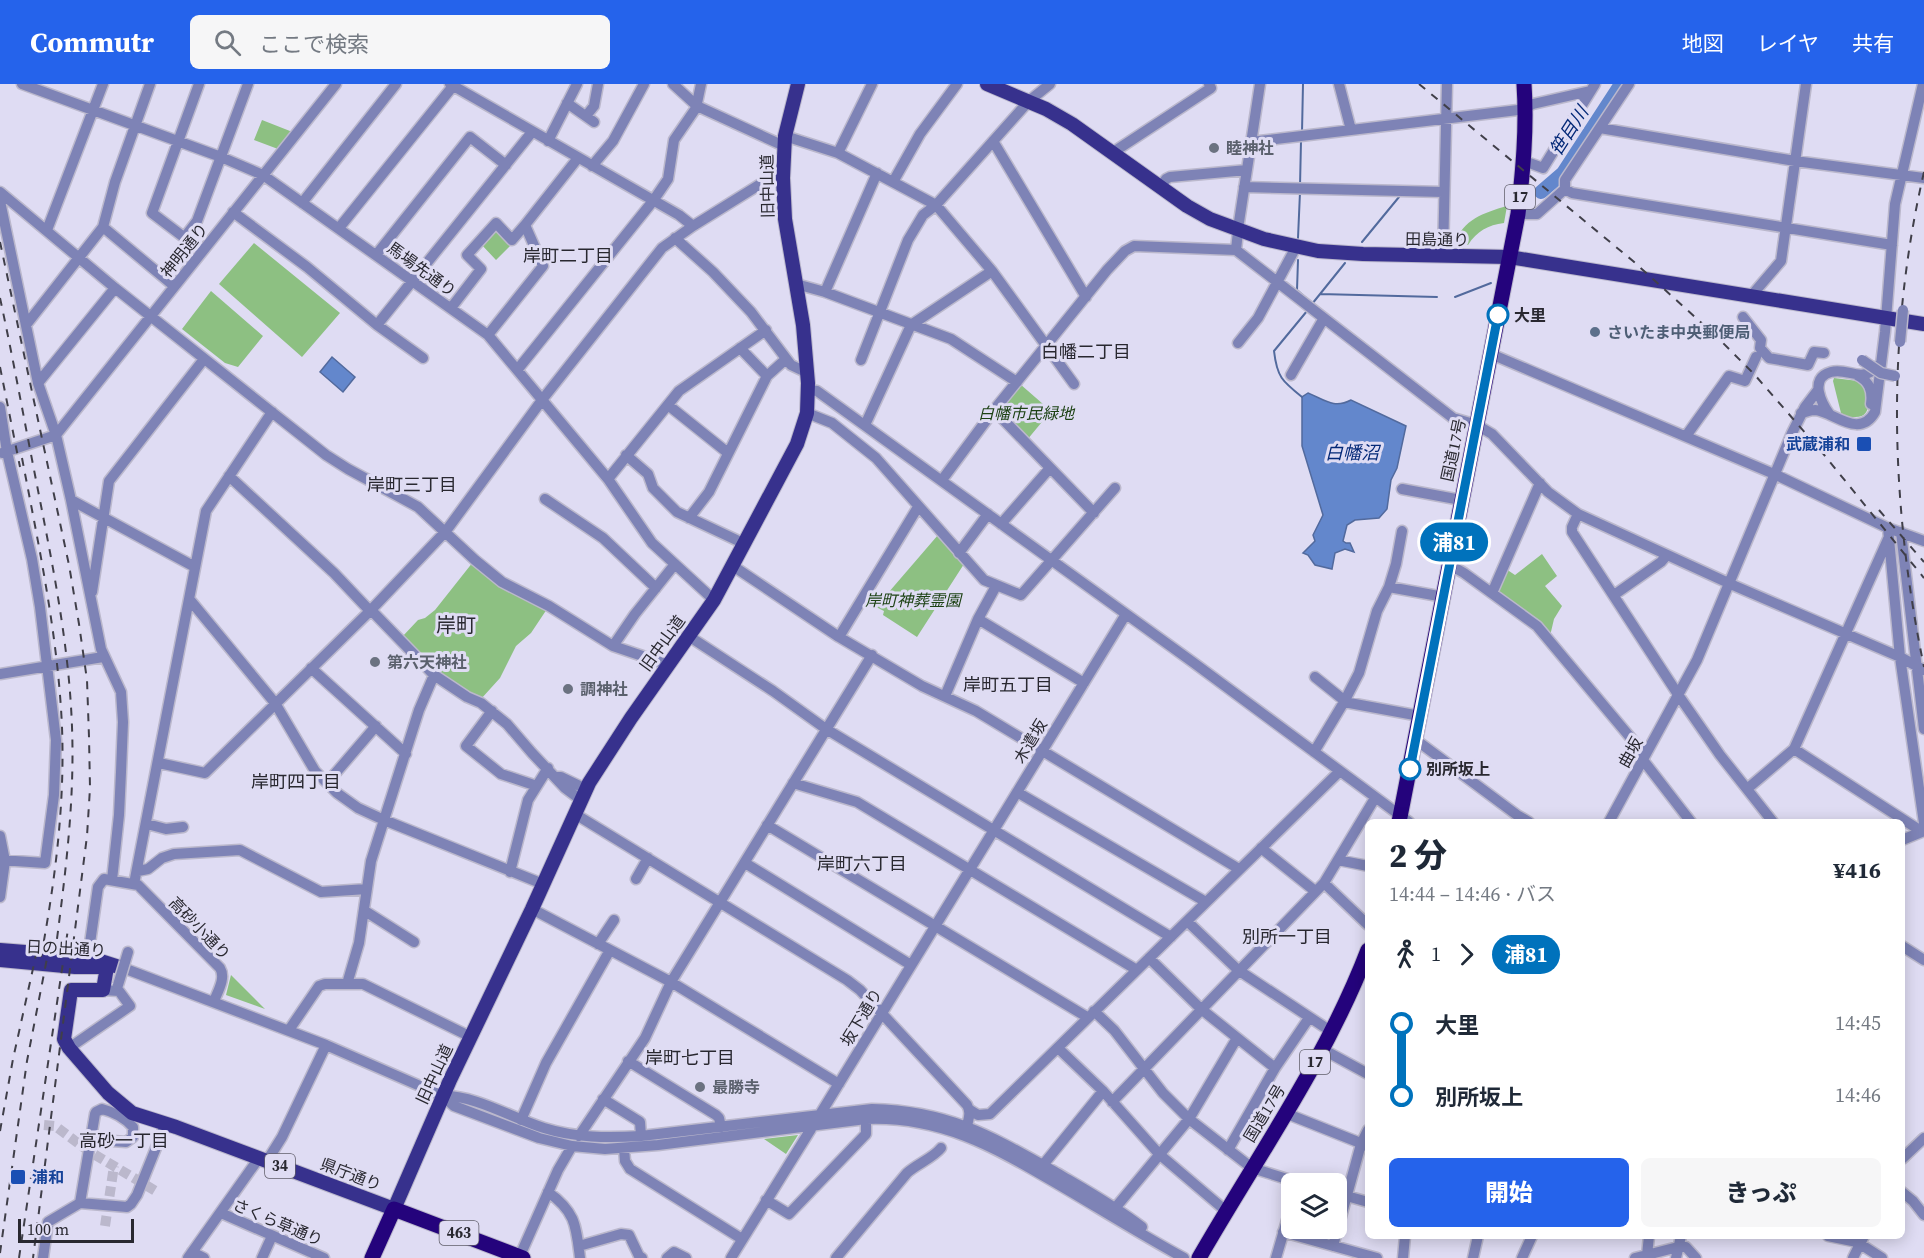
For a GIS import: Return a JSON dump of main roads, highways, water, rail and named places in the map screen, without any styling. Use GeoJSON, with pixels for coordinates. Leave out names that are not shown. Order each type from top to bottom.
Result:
{"type":"FeatureCollection","features":[{"type":"Feature","properties":{"kind":"highway","name":"国道17号"},"geometry":{"type":"LineString","coordinates":[[1403,819],[1420,716],[1518,213],[1524,161],[1524,84]]}},
{"type":"Feature","properties":{"kind":"highway","name":"国道17号"},"geometry":{"type":"LineString","coordinates":[[1199,1258],[1332,1032],[1352,992],[1365,959]]}},
{"type":"Feature","properties":{"kind":"highway","name":"県庁通り"},"geometry":{"type":"LineString","coordinates":[[394,1209],[520,1258]]}},
{"type":"Feature","properties":{"kind":"highway","name":"旧中山道"},"geometry":{"type":"LineString","coordinates":[[372,1258],[394,1209]]}},
{"type":"Feature","properties":{"kind":"main road","name":"旧中山道"},"geometry":{"type":"LineString","coordinates":[[394,1209],[442,1096],[584,795],[603,759],[714,600],[791,457],[807,413],[809,390],[803,325],[785,219],[783,170],[784,141],[798,84]]}},
{"type":"Feature","properties":{"kind":"main road","name":"田島通り"},"geometry":{"type":"LineString","coordinates":[[987,84],[1029,101],[1072,124],[1160,188],[1210,219],[1296,247],[1363,254],[1509,257],[1924,324]]}},
{"type":"Feature","properties":{"kind":"main road","name":"日の出通り"},"geometry":{"type":"LineString","coordinates":[[0,950],[120,962]]}},
{"type":"Feature","properties":{"kind":"main road","name":"日の出通り"},"geometry":{"type":"LineString","coordinates":[[0,960],[75,967],[120,962]]}},
{"type":"Feature","properties":{"kind":"main road","name":"県庁通り"},"geometry":{"type":"LineString","coordinates":[[120,962],[103,990],[71,990],[64,1039],[122,1112],[166,1123],[394,1209]]}},
{"type":"Feature","properties":{"kind":"water"},"geometry":{"type":"Polygon","coordinates":[[[332,357],[355,377],[343,392],[320,372],[332,357]]]}},
{"type":"Feature","properties":{"kind":"water","name":"白幡沼"},"geometry":{"type":"Polygon","coordinates":[[[1308,393],[1334,404],[1351,400],[1406,426],[1397,468],[1391,480],[1387,509],[1379,518],[1355,520],[1347,525],[1343,541],[1350,543],[1354,552],[1345,549],[1335,553],[1332,569],[1315,565],[1308,555],[1303,553],[1315,541],[1313,535],[1323,515],[1302,446],[1302,397],[1308,393]]]}},
{"type":"Feature","properties":{"kind":"waterway"},"geometry":{"type":"LineString","coordinates":[[1302,132],[1303,84]]}},
{"type":"Feature","properties":{"kind":"waterway","name":"笹目川"},"geometry":{"type":"LineString","coordinates":[[1541,192],[1563,173],[1621,84]]}},
{"type":"Feature","properties":{"kind":"waterway"},"geometry":{"type":"LineString","coordinates":[[1300,186],[1301,141]]}},
{"type":"Feature","properties":{"kind":"waterway"},"geometry":{"type":"LineString","coordinates":[[1298,238],[1300,192]]}},
{"type":"Feature","properties":{"kind":"waterway"},"geometry":{"type":"LineString","coordinates":[[1362,242],[1399,197]]}},
{"type":"Feature","properties":{"kind":"waterway"},"geometry":{"type":"LineString","coordinates":[[1298,260],[1297,290],[1306,298]]}},
{"type":"Feature","properties":{"kind":"waterway"},"geometry":{"type":"LineString","coordinates":[[1312,304],[1345,263]]}},
{"type":"Feature","properties":{"kind":"waterway"},"geometry":{"type":"LineString","coordinates":[[1455,297],[1491,283]]}},
{"type":"Feature","properties":{"kind":"waterway"},"geometry":{"type":"LineString","coordinates":[[1320,294],[1437,297]]}},
{"type":"Feature","properties":{"kind":"waterway"},"geometry":{"type":"LineString","coordinates":[[1302,397],[1282,378],[1274,351],[1307,311]]}},
{"type":"Feature","properties":{"kind":"tunnel"},"geometry":{"type":"LineString","coordinates":[[44,1125],[55,1126],[87,1150],[159,1193]]}},
{"type":"Feature","properties":{"kind":"tunnel"},"geometry":{"type":"LineString","coordinates":[[105,1226],[114,1166]]}},
{"type":"Feature","properties":{"kind":"railway"},"geometry":{"type":"LineString","coordinates":[[1419,84],[1633,261],[1716,336],[1754,374],[1821,451],[1924,578]]}},
{"type":"Feature","properties":{"kind":"railway"},"geometry":{"type":"LineString","coordinates":[[1924,172],[1903,295],[1898,357],[1897,420],[1904,544],[1924,667]]}},
{"type":"Feature","properties":{"kind":"railway"},"geometry":{"type":"LineString","coordinates":[[0,242],[69,565],[87,680],[89,737],[90,788],[87,836],[33,1258]]}},
{"type":"Feature","properties":{"kind":"railway"},"geometry":{"type":"LineString","coordinates":[[0,298],[54,572],[64,634],[70,696],[72,786],[65,874],[54,962]]}},
{"type":"Feature","properties":{"kind":"railway"},"geometry":{"type":"LineString","coordinates":[[0,367],[20,467]]}},
{"type":"Feature","properties":{"kind":"railway"},"geometry":{"type":"LineString","coordinates":[[22,458],[52,625],[62,727],[63,756],[58,843],[41,957]]}},
{"type":"Feature","properties":{"kind":"railway"},"geometry":{"type":"LineString","coordinates":[[1879,510],[1924,562]]}},
{"type":"Feature","properties":{"kind":"railway"},"geometry":{"type":"LineString","coordinates":[[19,1258],[68,929]]}},
{"type":"Feature","properties":{"kind":"railway"},"geometry":{"type":"LineString","coordinates":[[0,1131],[38,946]]}},
{"type":"Feature","properties":{"kind":"railway"},"geometry":{"type":"LineString","coordinates":[[0,1253],[27,1061],[49,948]]}},
{"type":"Feature","properties":{"kind":"place","name":"睦神社"},"geometry":{"type":"Point","coordinates":[1214,148]}},
{"type":"Feature","properties":{"kind":"place","name":"大里"},"geometry":{"type":"Point","coordinates":[1498,315]}},
{"type":"Feature","properties":{"kind":"place","name":"さいたま中央郵便局"},"geometry":{"type":"Point","coordinates":[1595,332]}},
{"type":"Feature","properties":{"kind":"place","name":"武蔵浦和"},"geometry":{"type":"Point","coordinates":[1864,444]}},
{"type":"Feature","properties":{"kind":"place","name":"第六天神社"},"geometry":{"type":"Point","coordinates":[375,662]}},
{"type":"Feature","properties":{"kind":"place","name":"調神社"},"geometry":{"type":"Point","coordinates":[568,689]}},
{"type":"Feature","properties":{"kind":"place","name":"別所坂上"},"geometry":{"type":"Point","coordinates":[1410,769]}},
{"type":"Feature","properties":{"kind":"place","name":"最勝寺"},"geometry":{"type":"Point","coordinates":[700,1087]}},
{"type":"Feature","properties":{"kind":"place","name":"浦和"},"geometry":{"type":"Point","coordinates":[18,1177]}},
{"type":"Feature","properties":{"kind":"district","name":"岸町二丁目"},"geometry":{"type":"Point","coordinates":[568,256]}},
{"type":"Feature","properties":{"kind":"district","name":"白幡二丁目"},"geometry":{"type":"Point","coordinates":[1086,352]}},
{"type":"Feature","properties":{"kind":"district","name":"岸町三丁目"},"geometry":{"type":"Point","coordinates":[412,485]}},
{"type":"Feature","properties":{"kind":"district","name":"岸町"},"geometry":{"type":"Point","coordinates":[456,625]}},
{"type":"Feature","properties":{"kind":"district","name":"岸町五丁目"},"geometry":{"type":"Point","coordinates":[1008,685]}},
{"type":"Feature","properties":{"kind":"district","name":"岸町四丁目"},"geometry":{"type":"Point","coordinates":[296,782]}},
{"type":"Feature","properties":{"kind":"district","name":"岸町六丁目"},"geometry":{"type":"Point","coordinates":[862,864]}},
{"type":"Feature","properties":{"kind":"district","name":"別所一丁目"},"geometry":{"type":"Point","coordinates":[1287,937]}},
{"type":"Feature","properties":{"kind":"district","name":"岸町七丁目"},"geometry":{"type":"Point","coordinates":[690,1058]}},
{"type":"Feature","properties":{"kind":"district","name":"高砂一丁目"},"geometry":{"type":"Point","coordinates":[124,1141]}},
{"type":"Feature","properties":{"kind":"park label","name":"白幡市民緑地"},"geometry":{"type":"Point","coordinates":[1026,413]}},
{"type":"Feature","properties":{"kind":"park label","name":"岸町神葬霊園"},"geometry":{"type":"Point","coordinates":[913,600]}}]}
